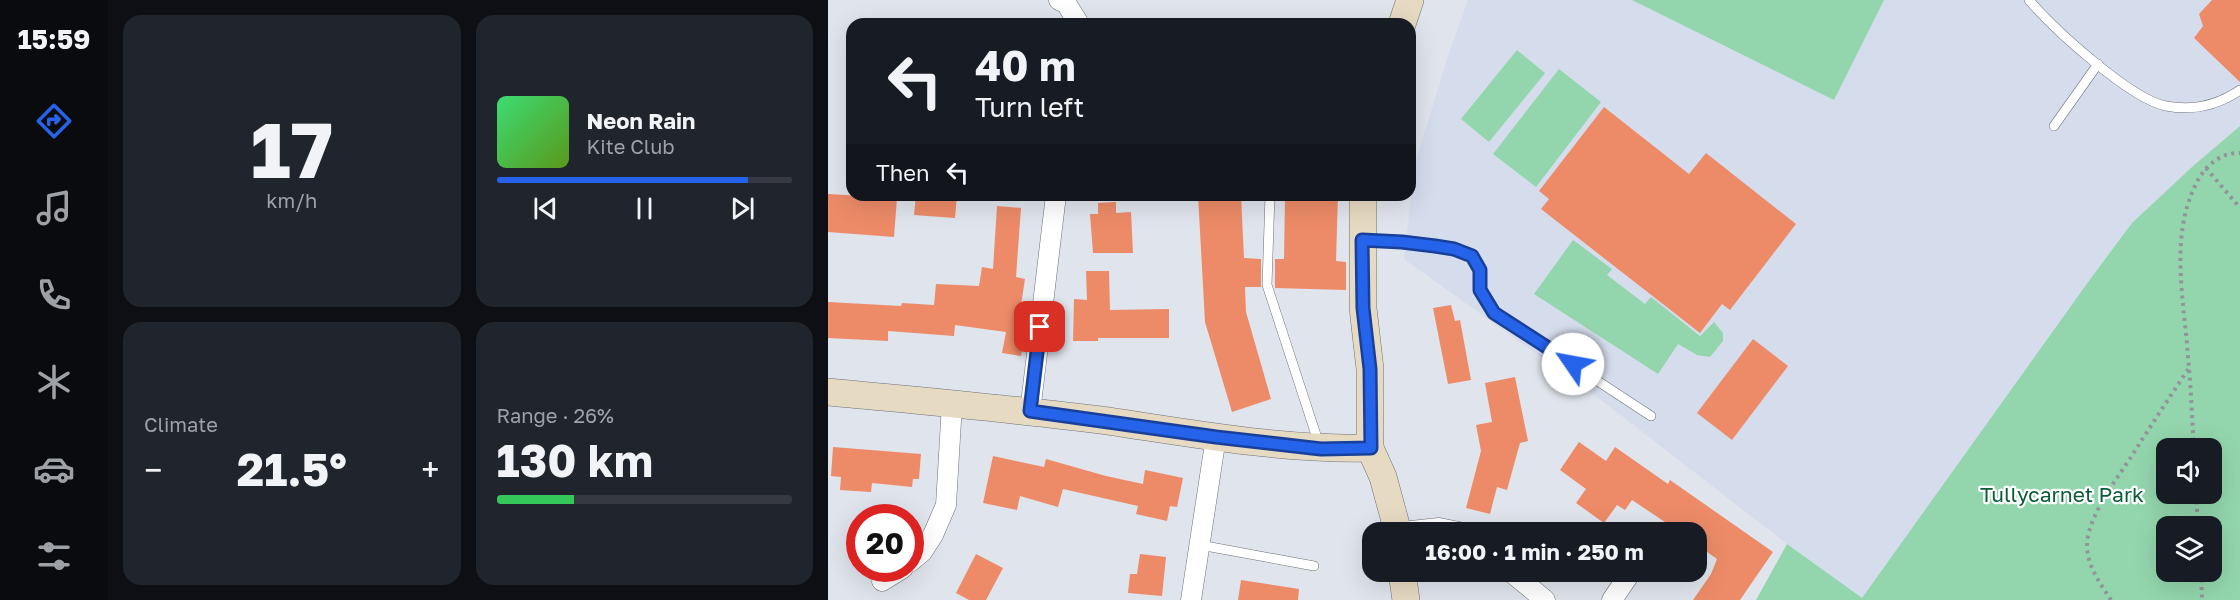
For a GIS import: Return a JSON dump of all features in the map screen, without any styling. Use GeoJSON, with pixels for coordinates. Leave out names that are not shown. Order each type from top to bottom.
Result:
{"type":"FeatureCollection","features":[{"type":"Feature","properties":{"kind":"street"},"geometry":{"type":"LineString","coordinates":[[1059,0],[1066,3],[1075,18]]}},
{"type":"Feature","properties":{"kind":"street"},"geometry":{"type":"LineString","coordinates":[[1404,18],[1410,0]]}},
{"type":"Feature","properties":{"kind":"street"},"geometry":{"type":"LineString","coordinates":[[1030,411],[1055,201]]}},
{"type":"Feature","properties":{"kind":"street"},"geometry":{"type":"LineString","coordinates":[[1363,201],[1363,308],[1370,369],[1371,448],[1383,477],[1395,522]]}},
{"type":"Feature","properties":{"kind":"street"},"geometry":{"type":"LineString","coordinates":[[828,392],[1030,411],[1321,449],[1371,448]]}},
{"type":"Feature","properties":{"kind":"street"},"geometry":{"type":"LineString","coordinates":[[924,549],[933,535],[946,505],[952,404]]}},
{"type":"Feature","properties":{"kind":"street"},"geometry":{"type":"LineString","coordinates":[[1191,600],[1216,437]]}},
{"type":"Feature","properties":{"kind":"street"},"geometry":{"type":"LineString","coordinates":[[1403,582],[1406,600]]}},
{"type":"Feature","properties":{"kind":"street"},"geometry":{"type":"LineString","coordinates":[[1523,582],[1545,600]]}},
{"type":"Feature","properties":{"kind":"street"},"geometry":{"type":"LineString","coordinates":[[1611,600],[1624,582]]}},
{"type":"Feature","properties":{"kind":"lane"},"geometry":{"type":"LineString","coordinates":[[2029,0],[2057,29],[2098,64],[2139,94],[2164,106],[2186,108],[2206,106],[2226,99],[2240,90]]}},
{"type":"Feature","properties":{"kind":"lane"},"geometry":{"type":"LineString","coordinates":[[2054,126],[2098,64]]}},
{"type":"Feature","properties":{"kind":"lane"},"geometry":{"type":"LineString","coordinates":[[1270,201],[1267,285],[1321,449]]}},
{"type":"Feature","properties":{"kind":"lane"},"geometry":{"type":"LineString","coordinates":[[1362,240],[1435,246],[1454,249],[1472,256],[1480,270],[1480,290],[1494,313],[1651,416]]}},
{"type":"Feature","properties":{"kind":"lane"},"geometry":{"type":"LineString","coordinates":[[1200,545],[1314,566]]}},
{"type":"Feature","properties":{"kind":"path"},"geometry":{"type":"LineString","coordinates":[[2193,438],[2180,260],[2181,233],[2190,197],[2205,168],[2225,155],[2240,153]]}},
{"type":"Feature","properties":{"kind":"path"},"geometry":{"type":"LineString","coordinates":[[2205,168],[2240,208]]}},
{"type":"Feature","properties":{"kind":"path"},"geometry":{"type":"LineString","coordinates":[[2111,600],[2089,563],[2087,541],[2094,517],[2189,368]]}},
{"type":"Feature","properties":{"kind":"path"},"geometry":{"type":"LineString","coordinates":[[2201,582],[2202,600]]}},
{"type":"Feature","properties":{"kind":"shaded area"},"geometry":{"type":"Polygon","coordinates":[[[1468,0],[2240,0],[2240,126],[2132,223],[1862,599],[1605,403],[1404,259],[1411,201],[1416,201],[1416,161],[1468,0]]]}},
{"type":"Feature","properties":{"kind":"green space"},"geometry":{"type":"Polygon","coordinates":[[[1632,0],[1884,0],[1834,100],[1632,0]]]}},
{"type":"Feature","properties":{"kind":"green space"},"geometry":{"type":"Polygon","coordinates":[[[1517,50],[1545,73],[1489,142],[1461,119],[1517,50]]]}},
{"type":"Feature","properties":{"kind":"green space"},"geometry":{"type":"Polygon","coordinates":[[[1559,69],[1601,102],[1536,187],[1493,154],[1559,69]]]}},
{"type":"Feature","properties":{"kind":"green space","name":"Tullycarnet Park"},"geometry":{"type":"Polygon","coordinates":[[[2240,126],[2240,600],[1756,600],[1787,544],[1862,598],[2132,223],[2240,126]]]}},
{"type":"Feature","properties":{"kind":"green space"},"geometry":{"type":"Polygon","coordinates":[[[1573,240],[1612,269],[1607,275],[1645,304],[1651,297],[1700,336],[1714,322],[1723,333],[1723,341],[1710,357],[1697,355],[1678,344],[1658,374],[1534,294],[1573,240]]]}},
{"type":"Feature","properties":{"kind":"building"},"geometry":{"type":"Polygon","coordinates":[[[2212,0],[2240,0],[2240,82],[2194,38],[2203,26],[2199,14],[2212,0]]]}},
{"type":"Feature","properties":{"kind":"building"},"geometry":{"type":"Polygon","coordinates":[[[1604,107],[1689,174],[1706,153],[1796,224],[1730,310],[1722,304],[1700,333],[1541,209],[1549,199],[1539,191],[1604,107]]]}},
{"type":"Feature","properties":{"kind":"building"},"geometry":{"type":"Polygon","coordinates":[[[828,194],[846,195],[846,201],[897,201],[894,237],[828,232],[828,194]]]}},
{"type":"Feature","properties":{"kind":"building"},"geometry":{"type":"Polygon","coordinates":[[[915,201],[956,201],[955,218],[914,215],[915,201]]]}},
{"type":"Feature","properties":{"kind":"building"},"geometry":{"type":"Polygon","coordinates":[[[1198,201],[1241,201],[1244,258],[1261,259],[1261,287],[1245,287],[1246,312],[1271,399],[1232,412],[1205,322],[1198,201]]]}},
{"type":"Feature","properties":{"kind":"building"},"geometry":{"type":"Polygon","coordinates":[[[1285,201],[1338,201],[1336,261],[1346,262],[1346,290],[1275,288],[1275,259],[1284,259],[1285,201]]]}},
{"type":"Feature","properties":{"kind":"building"},"geometry":{"type":"Polygon","coordinates":[[[1116,202],[1116,213],[1131,212],[1133,253],[1093,253],[1090,214],[1098,214],[1098,203],[1116,202]]]}},
{"type":"Feature","properties":{"kind":"building"},"geometry":{"type":"Polygon","coordinates":[[[997,206],[1021,208],[1016,277],[1025,279],[1017,331],[1025,333],[1021,356],[1002,353],[1006,332],[955,325],[954,336],[888,331],[888,341],[828,338],[828,302],[901,306],[902,303],[934,305],[936,284],[979,286],[982,267],[993,269],[997,206]]]}},
{"type":"Feature","properties":{"kind":"building"},"geometry":{"type":"Polygon","coordinates":[[[1086,271],[1109,271],[1110,310],[1169,309],[1169,338],[1098,338],[1098,341],[1073,341],[1074,299],[1087,300],[1086,271]]]}},
{"type":"Feature","properties":{"kind":"building"},"geometry":{"type":"Polygon","coordinates":[[[1451,305],[1455,321],[1460,320],[1471,380],[1448,384],[1433,308],[1451,305]]]}},
{"type":"Feature","properties":{"kind":"building"},"geometry":{"type":"Polygon","coordinates":[[[1753,339],[1788,366],[1732,440],[1697,413],[1753,339]]]}},
{"type":"Feature","properties":{"kind":"building"},"geometry":{"type":"Polygon","coordinates":[[[1515,377],[1528,441],[1520,443],[1507,490],[1497,487],[1490,514],[1466,508],[1481,451],[1476,425],[1492,422],[1485,383],[1515,377]]]}},
{"type":"Feature","properties":{"kind":"building"},"geometry":{"type":"Polygon","coordinates":[[[1579,442],[1606,461],[1615,447],[1668,484],[1670,480],[1773,552],[1740,600],[1693,600],[1707,582],[1717,559],[1707,552],[1707,522],[1665,522],[1632,500],[1625,510],[1617,505],[1603,522],[1576,503],[1586,489],[1560,470],[1579,442]]]}},
{"type":"Feature","properties":{"kind":"building"},"geometry":{"type":"Polygon","coordinates":[[[833,447],[921,454],[919,479],[913,479],[912,487],[872,483],[871,492],[840,490],[841,477],[831,476],[833,447]]]}},
{"type":"Feature","properties":{"kind":"building"},"geometry":{"type":"Polygon","coordinates":[[[993,456],[1044,467],[1046,459],[1143,484],[1145,470],[1183,478],[1177,507],[1170,506],[1167,521],[1136,514],[1138,506],[1063,489],[1058,507],[1020,496],[1017,510],[983,503],[993,456]]]}},
{"type":"Feature","properties":{"kind":"building"},"geometry":{"type":"Polygon","coordinates":[[[976,554],[1003,568],[986,600],[969,600],[956,593],[976,554]]]}},
{"type":"Feature","properties":{"kind":"building"},"geometry":{"type":"Polygon","coordinates":[[[1140,554],[1166,557],[1162,596],[1128,593],[1130,574],[1137,574],[1140,554]]]}},
{"type":"Feature","properties":{"kind":"building"},"geometry":{"type":"Polygon","coordinates":[[[1241,580],[1299,589],[1298,600],[1238,600],[1241,580]]]}},
{"type":"Feature","properties":{"kind":"route"},"geometry":{"type":"LineString","coordinates":[[1040,327],[1030,411],[1321,449],[1371,448],[1370,369],[1363,308],[1362,240],[1402,242],[1454,249],[1472,256],[1480,270],[1480,290],[1494,313],[1573,364]]}}]}
